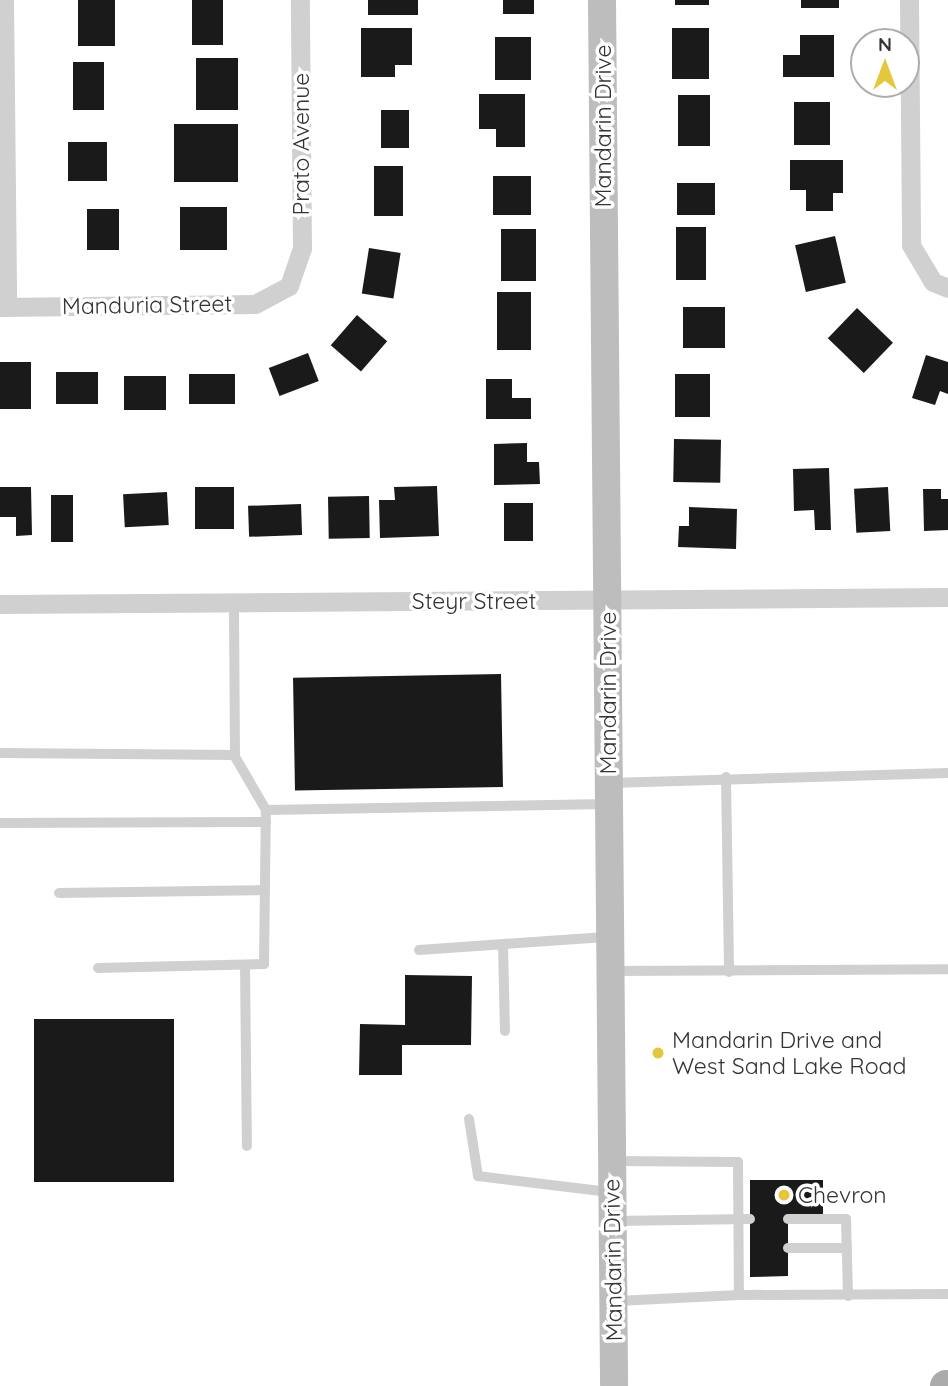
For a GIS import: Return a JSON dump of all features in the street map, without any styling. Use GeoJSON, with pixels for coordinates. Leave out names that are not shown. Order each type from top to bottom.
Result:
{"type":"FeatureCollection","features":[{"type":"Feature","properties":{"kind":"street"},"geometry":{"type":"LineString","coordinates":[[3,307],[4,0]]}},
{"type":"Feature","properties":{"kind":"street","name":"Prato Avenue"},"geometry":{"type":"LineString","coordinates":[[289,286],[302,248],[300,0]]}},
{"type":"Feature","properties":{"kind":"street","name":"Mandarin Drive"},"geometry":{"type":"LineString","coordinates":[[602,0],[614,1386]]}},
{"type":"Feature","properties":{"kind":"street"},"geometry":{"type":"LineString","coordinates":[[909,0],[911,245],[940,285]]}},
{"type":"Feature","properties":{"kind":"street","name":"Manduria Street"},"geometry":{"type":"LineString","coordinates":[[3,307],[255,304],[289,286]]}},
{"type":"Feature","properties":{"kind":"street","name":"Steyr Street"},"geometry":{"type":"LineString","coordinates":[[0,604],[948,597]]}},
{"type":"Feature","properties":{"kind":"lane"},"geometry":{"type":"LineString","coordinates":[[98,968],[264,964],[265,810],[234,755],[234,603]]}},
{"type":"Feature","properties":{"kind":"lane"},"geometry":{"type":"LineString","coordinates":[[0,752],[234,755]]}},
{"type":"Feature","properties":{"kind":"lane"},"geometry":{"type":"LineString","coordinates":[[265,810],[609,793],[726,777],[948,774]]}},
{"type":"Feature","properties":{"kind":"lane"},"geometry":{"type":"LineString","coordinates":[[726,777],[729,972]]}},
{"type":"Feature","properties":{"kind":"lane"},"geometry":{"type":"LineString","coordinates":[[0,823],[265,822]]}},
{"type":"Feature","properties":{"kind":"lane"},"geometry":{"type":"LineString","coordinates":[[59,892],[265,890]]}},
{"type":"Feature","properties":{"kind":"lane"},"geometry":{"type":"LineString","coordinates":[[419,950],[611,936]]}},
{"type":"Feature","properties":{"kind":"lane"},"geometry":{"type":"LineString","coordinates":[[503,945],[505,1031]]}},
{"type":"Feature","properties":{"kind":"lane"},"geometry":{"type":"LineString","coordinates":[[245,965],[247,1146]]}},
{"type":"Feature","properties":{"kind":"lane"},"geometry":{"type":"LineString","coordinates":[[611,971],[948,969]]}},
{"type":"Feature","properties":{"kind":"lane"},"geometry":{"type":"LineString","coordinates":[[469,1119],[478,1176],[613,1193]]}},
{"type":"Feature","properties":{"kind":"lane"},"geometry":{"type":"LineString","coordinates":[[612,1161],[738,1162],[744,1219],[738,1248],[739,1295]]}},
{"type":"Feature","properties":{"kind":"lane"},"geometry":{"type":"LineString","coordinates":[[613,1222],[744,1219]]}},
{"type":"Feature","properties":{"kind":"lane"},"geometry":{"type":"LineString","coordinates":[[788,1219],[846,1219],[848,1296]]}},
{"type":"Feature","properties":{"kind":"lane"},"geometry":{"type":"LineString","coordinates":[[738,1248],[750,1248]]}},
{"type":"Feature","properties":{"kind":"lane"},"geometry":{"type":"LineString","coordinates":[[788,1248],[847,1248]]}},
{"type":"Feature","properties":{"kind":"lane"},"geometry":{"type":"LineString","coordinates":[[613,1301],[739,1295],[948,1294]]}},
{"type":"Feature","properties":{"kind":"building"},"geometry":{"type":"Polygon","coordinates":[[[78,0],[115,0],[115,46],[78,46],[78,0]]]}},
{"type":"Feature","properties":{"kind":"building"},"geometry":{"type":"Polygon","coordinates":[[[192,0],[223,0],[223,45],[192,45],[192,0]]]}},
{"type":"Feature","properties":{"kind":"building"},"geometry":{"type":"Polygon","coordinates":[[[368,0],[418,0],[418,15],[368,15],[368,0]]]}},
{"type":"Feature","properties":{"kind":"building"},"geometry":{"type":"Polygon","coordinates":[[[503,0],[534,0],[534,14],[503,14],[503,0]]]}},
{"type":"Feature","properties":{"kind":"building"},"geometry":{"type":"Polygon","coordinates":[[[675,0],[709,0],[709,5],[675,5],[675,0]]]}},
{"type":"Feature","properties":{"kind":"building"},"geometry":{"type":"Polygon","coordinates":[[[801,0],[839,0],[839,8],[801,8],[801,0]]]}},
{"type":"Feature","properties":{"kind":"building"},"geometry":{"type":"Polygon","coordinates":[[[361,28],[412,28],[412,65],[395,65],[395,77],[361,77],[361,28]]]}},
{"type":"Feature","properties":{"kind":"building"},"geometry":{"type":"Polygon","coordinates":[[[672,28],[709,28],[709,79],[672,79],[672,28]]]}},
{"type":"Feature","properties":{"kind":"building"},"geometry":{"type":"Polygon","coordinates":[[[800,35],[834,35],[834,77],[783,77],[783,55],[800,55],[800,35]]]}},
{"type":"Feature","properties":{"kind":"building"},"geometry":{"type":"Polygon","coordinates":[[[495,37],[531,37],[531,80],[495,80],[495,37]]]}},
{"type":"Feature","properties":{"kind":"building"},"geometry":{"type":"Polygon","coordinates":[[[196,58],[238,58],[238,110],[196,110],[196,58]]]}},
{"type":"Feature","properties":{"kind":"building"},"geometry":{"type":"Polygon","coordinates":[[[73,62],[104,62],[104,110],[73,110],[73,62]]]}},
{"type":"Feature","properties":{"kind":"building"},"geometry":{"type":"Polygon","coordinates":[[[479,94],[525,94],[525,147],[496,147],[496,129],[479,129],[479,94]]]}},
{"type":"Feature","properties":{"kind":"building"},"geometry":{"type":"Polygon","coordinates":[[[678,95],[710,95],[710,146],[678,146],[678,95]]]}},
{"type":"Feature","properties":{"kind":"building"},"geometry":{"type":"Polygon","coordinates":[[[794,102],[830,102],[830,145],[794,145],[794,102]]]}},
{"type":"Feature","properties":{"kind":"building"},"geometry":{"type":"Polygon","coordinates":[[[381,110],[409,110],[409,148],[381,148],[381,110]]]}},
{"type":"Feature","properties":{"kind":"building"},"geometry":{"type":"Polygon","coordinates":[[[174,124],[238,124],[238,182],[174,182],[174,124]]]}},
{"type":"Feature","properties":{"kind":"building"},"geometry":{"type":"Polygon","coordinates":[[[68,142],[107,142],[107,181],[68,181],[68,142]]]}},
{"type":"Feature","properties":{"kind":"building"},"geometry":{"type":"Polygon","coordinates":[[[790,160],[843,160],[843,193],[833,193],[833,211],[806,211],[806,190],[790,190],[790,160]]]}},
{"type":"Feature","properties":{"kind":"building"},"geometry":{"type":"Polygon","coordinates":[[[374,166],[403,166],[403,216],[374,216],[374,166]]]}},
{"type":"Feature","properties":{"kind":"building"},"geometry":{"type":"Polygon","coordinates":[[[493,176],[531,176],[531,215],[493,215],[493,176]]]}},
{"type":"Feature","properties":{"kind":"building"},"geometry":{"type":"Polygon","coordinates":[[[677,183],[715,183],[715,215],[677,215],[677,183]]]}},
{"type":"Feature","properties":{"kind":"building"},"geometry":{"type":"Polygon","coordinates":[[[180,207],[227,207],[227,250],[180,250],[180,207]]]}},
{"type":"Feature","properties":{"kind":"building"},"geometry":{"type":"Polygon","coordinates":[[[87,209],[119,209],[119,250],[87,250],[87,209]]]}},
{"type":"Feature","properties":{"kind":"building"},"geometry":{"type":"Polygon","coordinates":[[[676,227],[706,227],[706,280],[676,280],[676,227]]]}},
{"type":"Feature","properties":{"kind":"building"},"geometry":{"type":"Polygon","coordinates":[[[501,229],[536,229],[536,281],[501,281],[501,229]]]}},
{"type":"Feature","properties":{"kind":"building"},"geometry":{"type":"Polygon","coordinates":[[[835,236],[846,283],[806,292],[795,245],[835,236]]]}},
{"type":"Feature","properties":{"kind":"building"},"geometry":{"type":"Polygon","coordinates":[[[369,248],[401,253],[393,298],[362,293],[369,248]]]}},
{"type":"Feature","properties":{"kind":"building"},"geometry":{"type":"Polygon","coordinates":[[[497,292],[531,292],[531,350],[497,350],[497,292]]]}},
{"type":"Feature","properties":{"kind":"building"},"geometry":{"type":"Polygon","coordinates":[[[683,307],[725,307],[725,348],[683,348],[683,307]]]}},
{"type":"Feature","properties":{"kind":"building"},"geometry":{"type":"Polygon","coordinates":[[[857,308],[893,343],[864,373],[828,338],[857,308]]]}},
{"type":"Feature","properties":{"kind":"building"},"geometry":{"type":"Polygon","coordinates":[[[357,315],[387,341],[361,371],[331,345],[357,315]]]}},
{"type":"Feature","properties":{"kind":"building"},"geometry":{"type":"Polygon","coordinates":[[[308,353],[319,381],[280,396],[269,368],[308,353]]]}},
{"type":"Feature","properties":{"kind":"building"},"geometry":{"type":"Polygon","coordinates":[[[926,355],[948,362],[948,394],[940,391],[935,405],[912,398],[926,355]]]}},
{"type":"Feature","properties":{"kind":"building"},"geometry":{"type":"Polygon","coordinates":[[[0,362],[31,362],[31,409],[0,409],[0,362]]]}},
{"type":"Feature","properties":{"kind":"building"},"geometry":{"type":"Polygon","coordinates":[[[56,372],[98,372],[98,404],[56,404],[56,372]]]}},
{"type":"Feature","properties":{"kind":"building"},"geometry":{"type":"Polygon","coordinates":[[[189,374],[235,374],[235,404],[189,404],[189,374]]]}},
{"type":"Feature","properties":{"kind":"building"},"geometry":{"type":"Polygon","coordinates":[[[675,374],[710,374],[710,417],[675,417],[675,374]]]}},
{"type":"Feature","properties":{"kind":"building"},"geometry":{"type":"Polygon","coordinates":[[[124,376],[166,376],[166,410],[124,410],[124,376]]]}},
{"type":"Feature","properties":{"kind":"building"},"geometry":{"type":"Polygon","coordinates":[[[486,379],[512,379],[512,398],[531,398],[531,419],[486,419],[486,379]]]}},
{"type":"Feature","properties":{"kind":"building"},"geometry":{"type":"Polygon","coordinates":[[[674,439],[721,440],[720,483],[673,482],[674,439]]]}},
{"type":"Feature","properties":{"kind":"building"},"geometry":{"type":"Polygon","coordinates":[[[527,443],[527,462],[539,462],[540,484],[494,485],[494,444],[527,443]]]}},
{"type":"Feature","properties":{"kind":"building"},"geometry":{"type":"Polygon","coordinates":[[[829,468],[831,530],[815,530],[814,510],[794,511],[793,469],[829,468]]]}},
{"type":"Feature","properties":{"kind":"building"},"geometry":{"type":"Polygon","coordinates":[[[437,486],[439,536],[380,538],[379,500],[395,500],[394,487],[437,486]]]}},
{"type":"Feature","properties":{"kind":"building"},"geometry":{"type":"Polygon","coordinates":[[[0,487],[31,487],[32,535],[16,536],[16,517],[0,517],[0,487]]]}},
{"type":"Feature","properties":{"kind":"building"},"geometry":{"type":"Polygon","coordinates":[[[195,487],[234,487],[234,529],[195,529],[195,487]]]}},
{"type":"Feature","properties":{"kind":"building"},"geometry":{"type":"Polygon","coordinates":[[[888,487],[890,531],[856,533],[854,489],[888,487]]]}},
{"type":"Feature","properties":{"kind":"building"},"geometry":{"type":"Polygon","coordinates":[[[923,489],[941,489],[941,499],[948,499],[948,530],[924,531],[923,489]]]}},
{"type":"Feature","properties":{"kind":"building"},"geometry":{"type":"Polygon","coordinates":[[[167,492],[169,525],[125,527],[123,494],[167,492]]]}},
{"type":"Feature","properties":{"kind":"building"},"geometry":{"type":"Polygon","coordinates":[[[51,495],[73,495],[73,542],[51,542],[51,495]]]}},
{"type":"Feature","properties":{"kind":"building"},"geometry":{"type":"Polygon","coordinates":[[[369,496],[370,538],[329,539],[328,497],[369,496]]]}},
{"type":"Feature","properties":{"kind":"building"},"geometry":{"type":"Polygon","coordinates":[[[504,503],[533,503],[533,541],[504,541],[504,503]]]}},
{"type":"Feature","properties":{"kind":"building"},"geometry":{"type":"Polygon","coordinates":[[[301,504],[302,535],[249,537],[248,506],[301,504]]]}},
{"type":"Feature","properties":{"kind":"building"},"geometry":{"type":"Polygon","coordinates":[[[689,507],[737,509],[736,549],[678,547],[679,526],[689,526],[689,507]]]}},
{"type":"Feature","properties":{"kind":"building"},"geometry":{"type":"Polygon","coordinates":[[[501,674],[503,787],[295,791],[293,678],[501,674]]]}},
{"type":"Feature","properties":{"kind":"building"},"geometry":{"type":"Polygon","coordinates":[[[405,975],[472,976],[471,1045],[402,1045],[402,1075],[359,1075],[360,1024],[405,1025],[405,975]]]}},
{"type":"Feature","properties":{"kind":"building"},"geometry":{"type":"Polygon","coordinates":[[[34,1019],[174,1019],[174,1182],[34,1182],[34,1019]]]}},
{"type":"Feature","properties":{"kind":"building"},"geometry":{"type":"Polygon","coordinates":[[[750,1180],[823,1180],[823,1214],[788,1214],[788,1276],[750,1277],[750,1180]]]}},
{"type":"Feature","properties":{"kind":"place","name":"Mandarin Drive and West Sand Lake Road"},"geometry":{"type":"Point","coordinates":[658,1053]}},
{"type":"Feature","properties":{"kind":"place","name":"Chevron"},"geometry":{"type":"Point","coordinates":[784,1195]}}]}
